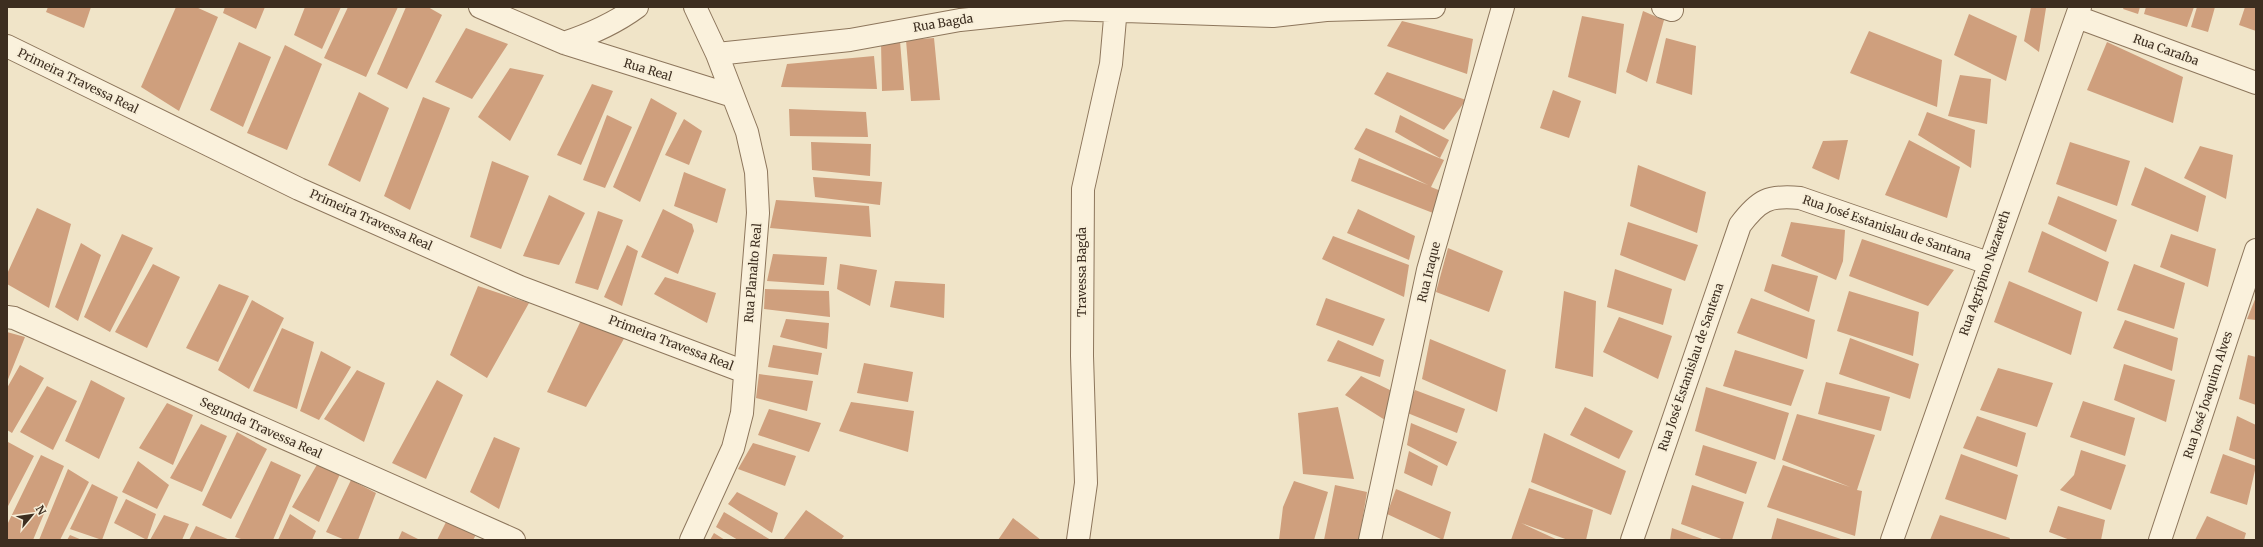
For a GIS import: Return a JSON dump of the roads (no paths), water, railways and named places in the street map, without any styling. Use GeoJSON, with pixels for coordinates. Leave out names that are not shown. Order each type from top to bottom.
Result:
{"type":"FeatureCollection","features":[{"type":"Feature","properties":{"kind":"street","name":"Rua Real"},"geometry":{"type":"LineString","coordinates":[[480,7],[564,43],[733,96]]}},
{"type":"Feature","properties":{"kind":"street"},"geometry":{"type":"LineString","coordinates":[[564,43],[594,33],[618,21],[637,7]]}},
{"type":"Feature","properties":{"kind":"street","name":"Rua Planalto Real"},"geometry":{"type":"LineString","coordinates":[[691,540],[733,448],[742,413],[758,213],[756,172],[747,132],[716,54],[695,7]]}},
{"type":"Feature","properties":{"kind":"street","name":"Rua Bagda"},"geometry":{"type":"LineString","coordinates":[[716,54],[850,40],[960,20],[1066,9],[1117,9],[1266,16],[1370,7],[1434,7]]}},
{"type":"Feature","properties":{"kind":"street","name":"Rua Iraque"},"geometry":{"type":"LineString","coordinates":[[1370,540],[1428,270],[1503,7]]}},
{"type":"Feature","properties":{"kind":"street","name":"Travessa Bagda"},"geometry":{"type":"LineString","coordinates":[[1078,540],[1086,483],[1082,356],[1083,189],[1111,64],[1117,9]]}},
{"type":"Feature","properties":{"kind":"street","name":"Rua Caraíba"},"geometry":{"type":"LineString","coordinates":[[2078,12],[2256,83]]}},
{"type":"Feature","properties":{"kind":"street","name":"Rua Agripino Nazareth"},"geometry":{"type":"LineString","coordinates":[[1892,540],[1988,263],[2078,12]]}},
{"type":"Feature","properties":{"kind":"street","name":"Primeira Travessa Real"},"geometry":{"type":"LineString","coordinates":[[7,46],[299,189],[520,287],[586,310],[745,372]]}},
{"type":"Feature","properties":{"kind":"street","name":"Rua José Estanislau de Santana"},"geometry":{"type":"LineString","coordinates":[[1761,201],[1778,196],[1800,198],[1988,263]]}},
{"type":"Feature","properties":{"kind":"street","name":"Rua José Estanislau de Santena"},"geometry":{"type":"LineString","coordinates":[[1632,540],[1740,225],[1752,209],[1761,201]]}},
{"type":"Feature","properties":{"kind":"street","name":"Rua José Joaquim Alves"},"geometry":{"type":"LineString","coordinates":[[2160,540],[2256,250]]}},
{"type":"Feature","properties":{"kind":"street","name":"Segunda Travessa Real"},"geometry":{"type":"LineString","coordinates":[[7,317],[14,318],[514,540]]}}]}
